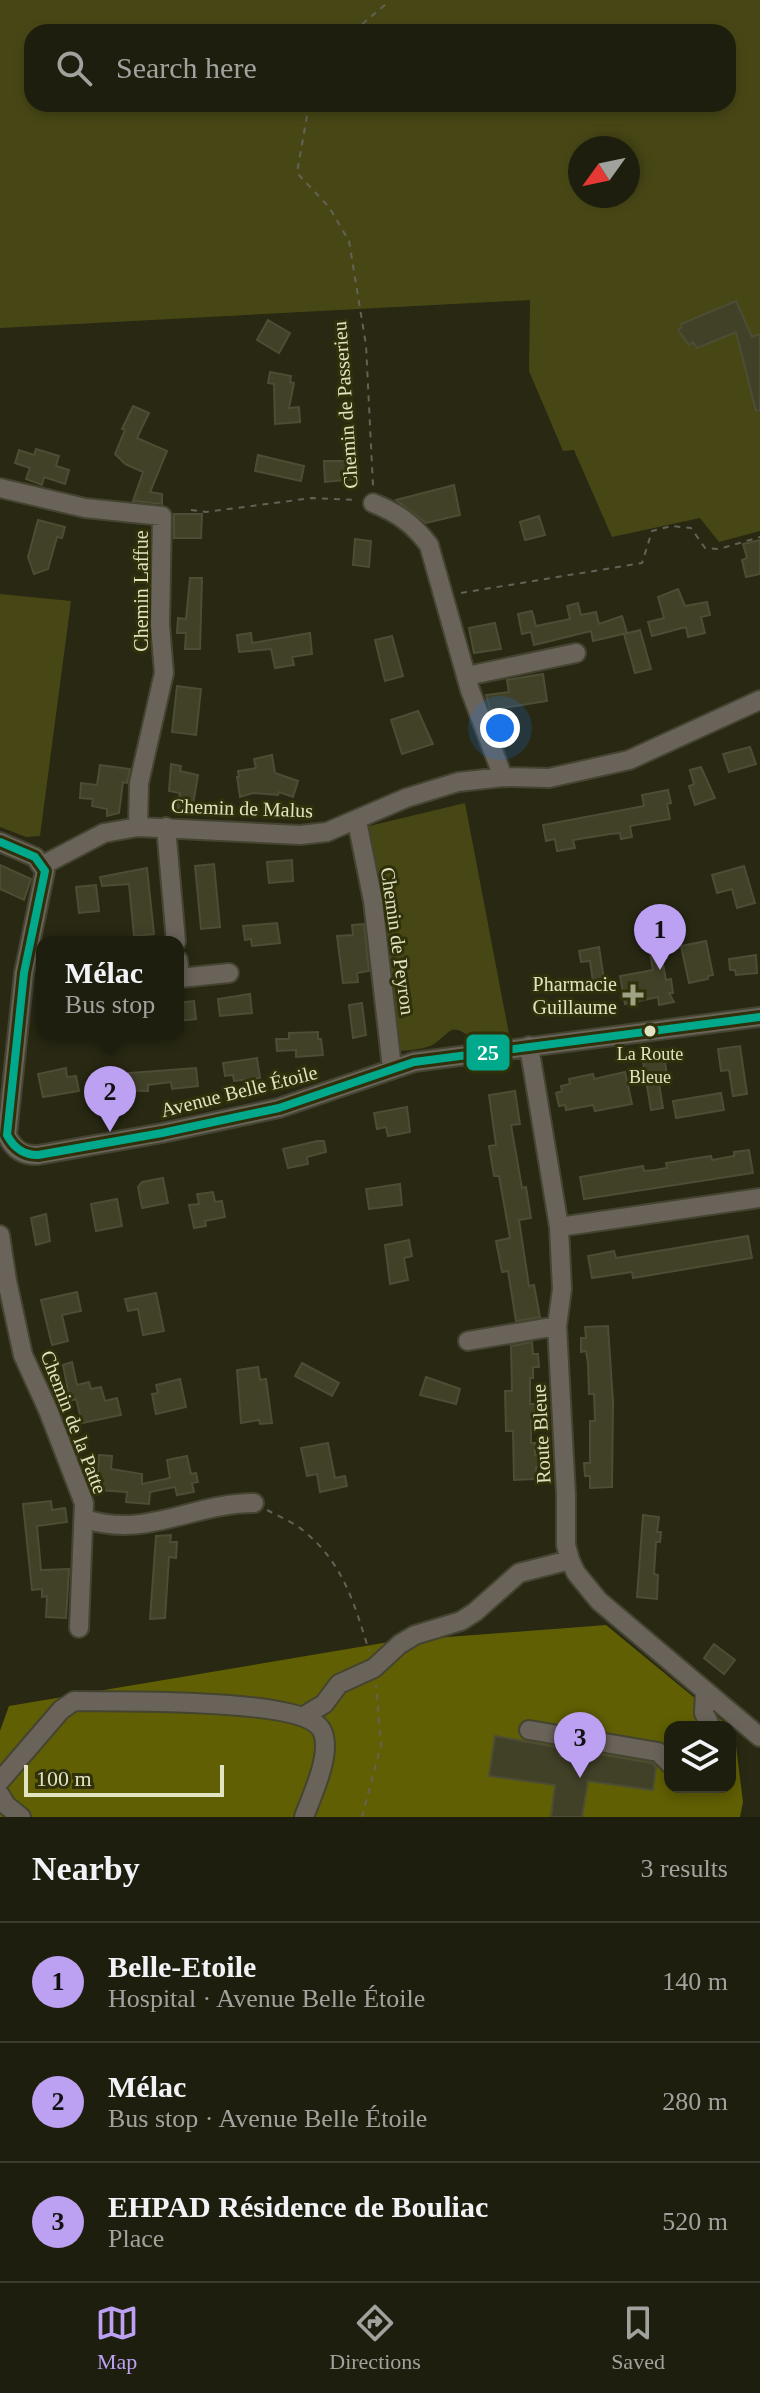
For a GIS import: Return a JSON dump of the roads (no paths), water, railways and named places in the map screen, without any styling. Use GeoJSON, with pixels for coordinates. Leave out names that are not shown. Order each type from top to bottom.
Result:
{"type":"FeatureCollection","features":[{"type":"Feature","properties":{"kind":"street","name":"Chemin Laffue"},"geometry":{"type":"LineString","coordinates":[[0,488],[85,508],[162,516],[160,625],[164,673],[139,783],[138,827]]}},
{"type":"Feature","properties":{"kind":"street","name":"Chemin de Passerieu"},"geometry":{"type":"LineString","coordinates":[[373,503],[397,513],[415,527],[429,545],[483,729],[503,777]]}},
{"type":"Feature","properties":{"kind":"street"},"geometry":{"type":"LineString","coordinates":[[467,676],[576,653]]}},
{"type":"Feature","properties":{"kind":"street","name":"Chemin de Malus"},"geometry":{"type":"LineString","coordinates":[[43,865],[104,833],[138,827],[300,835],[327,832],[406,798],[458,782],[503,777],[549,778],[629,760],[760,700]]}},
{"type":"Feature","properties":{"kind":"street","name":"Chemin de Peyron"},"geometry":{"type":"LineString","coordinates":[[357,821],[373,901],[392,1068]]}},
{"type":"Feature","properties":{"kind":"street"},"geometry":{"type":"LineString","coordinates":[[166,827],[175,936]]}},
{"type":"Feature","properties":{"kind":"street"},"geometry":{"type":"LineString","coordinates":[[0,842],[35,857],[43,865]]}},
{"type":"Feature","properties":{"kind":"street","name":"Avenue Belle Étoile"},"geometry":{"type":"LineString","coordinates":[[43,865],[45,877],[24,973],[7,1154],[38,1155],[251,1115],[309,1099],[414,1062],[760,1017]]}},
{"type":"Feature","properties":{"kind":"street"},"geometry":{"type":"LineString","coordinates":[[184,978],[229,973]]}},
{"type":"Feature","properties":{"kind":"street","name":"Route Bleue"},"geometry":{"type":"LineString","coordinates":[[529,1046],[559,1227],[562,1289],[557,1326],[566,1545],[570,1560],[585,1586],[599,1601],[760,1737]]}},
{"type":"Feature","properties":{"kind":"street"},"geometry":{"type":"LineString","coordinates":[[559,1227],[760,1198]]}},
{"type":"Feature","properties":{"kind":"street","name":"Chemin de la Patte"},"geometry":{"type":"LineString","coordinates":[[0,1237],[23,1355],[77,1479],[84,1503],[79,1628]]}},
{"type":"Feature","properties":{"kind":"street"},"geometry":{"type":"LineString","coordinates":[[468,1341],[557,1326]]}},
{"type":"Feature","properties":{"kind":"street"},"geometry":{"type":"LineString","coordinates":[[85,1519],[103,1525],[137,1527],[208,1509],[254,1503]]}},
{"type":"Feature","properties":{"kind":"street"},"geometry":{"type":"LineString","coordinates":[[304,1716],[324,1704],[339,1684],[374,1668],[400,1644],[415,1635],[461,1621],[475,1612],[519,1573],[570,1560]]}},
{"type":"Feature","properties":{"kind":"street"},"geometry":{"type":"LineString","coordinates":[[705,1691],[704,1713],[708,1721]]}},
{"type":"Feature","properties":{"kind":"street"},"geometry":{"type":"LineString","coordinates":[[0,1781],[61,1710],[74,1701],[248,1705],[304,1716],[322,1730],[326,1743],[324,1755],[304,1817]]}},
{"type":"Feature","properties":{"kind":"street"},"geometry":{"type":"LineString","coordinates":[[529,1730],[658,1752],[664,1758]]}},
{"type":"Feature","properties":{"kind":"street"},"geometry":{"type":"LineString","coordinates":[[0,1795],[6,1805],[21,1817]]}},
{"type":"Feature","properties":{"kind":"place","name":"Belle-Etoile"},"geometry":{"type":"Point","coordinates":[660,970]}},
{"type":"Feature","properties":{"kind":"place","name":"Pharmacie Guillaume"},"geometry":{"type":"Point","coordinates":[633,995]}},
{"type":"Feature","properties":{"kind":"place","name":"La Route Bleue"},"geometry":{"type":"Point","coordinates":[650,1031]}},
{"type":"Feature","properties":{"kind":"place","name":"Mélac"},"geometry":{"type":"Point","coordinates":[110,1132]}},
{"type":"Feature","properties":{"kind":"place","name":"EHPAD Résidence de Bouliac"},"geometry":{"type":"Point","coordinates":[580,1778]}}]}
